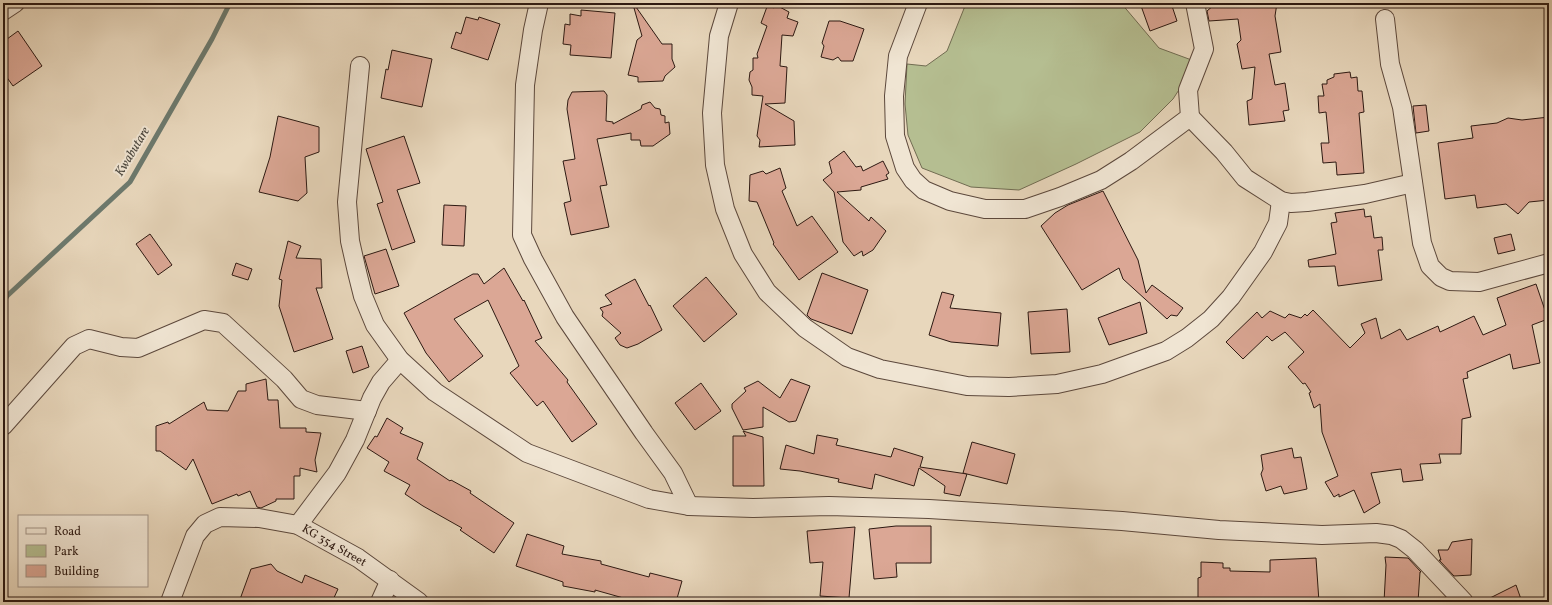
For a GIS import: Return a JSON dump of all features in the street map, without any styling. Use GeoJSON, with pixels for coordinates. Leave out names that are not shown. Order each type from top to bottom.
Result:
{"type":"FeatureCollection","features":[{"type":"Feature","properties":{"kind":"street"},"geometry":{"type":"LineString","coordinates":[[3,11],[15,3]]}},
{"type":"Feature","properties":{"kind":"street"},"geometry":{"type":"LineString","coordinates":[[539,3],[533,30],[525,85],[522,235],[533,259],[565,316],[644,433],[674,473],[689,506]]}},
{"type":"Feature","properties":{"kind":"street"},"geometry":{"type":"LineString","coordinates":[[729,3],[719,36],[712,113],[715,165],[725,209],[743,254],[767,292],[804,328],[847,357],[880,369],[967,386],[1009,387],[1058,384],[1102,374],[1166,351],[1187,338],[1211,320],[1231,297],[1264,252],[1278,223],[1281,201]]}},
{"type":"Feature","properties":{"kind":"street"},"geometry":{"type":"LineString","coordinates":[[918,3],[898,56],[894,96],[895,136],[904,168],[913,180],[924,190],[950,201],[986,209],[1025,209],[1060,197],[1101,180],[1131,161],[1190,117]]}},
{"type":"Feature","properties":{"kind":"street"},"geometry":{"type":"LineString","coordinates":[[1195,3],[1204,49],[1188,90],[1190,117],[1224,152],[1245,178],[1281,201],[1291,203],[1365,194],[1413,182]]}},
{"type":"Feature","properties":{"kind":"street"},"geometry":{"type":"LineString","coordinates":[[1385,20],[1390,64],[1402,107],[1422,243],[1430,266],[1441,277],[1450,281],[1479,282],[1549,263]]}},
{"type":"Feature","properties":{"kind":"street"},"geometry":{"type":"LineString","coordinates":[[360,66],[347,202],[350,241],[357,272],[366,304],[375,325],[400,360],[435,392],[527,453],[649,499],[689,506],[753,508],[829,506],[929,509],[1122,521],[1219,530],[1322,535],[1376,533],[1391,535],[1401,539],[1415,550],[1464,602]]}},
{"type":"Feature","properties":{"kind":"street"},"geometry":{"type":"LineString","coordinates":[[3,426],[74,346],[89,339],[121,347],[138,348],[204,320],[223,323],[284,379],[301,399],[317,405],[367,411]]}},
{"type":"Feature","properties":{"kind":"street"},"geometry":{"type":"LineString","coordinates":[[298,525],[337,473],[356,440],[367,411],[381,382],[400,360]]}},
{"type":"Feature","properties":{"kind":"street","name":"KG 354 Street"},"geometry":{"type":"LineString","coordinates":[[170,602],[195,536],[205,524],[220,517],[259,518],[298,525],[358,558],[419,602]]}},
{"type":"Feature","properties":{"kind":"street"},"geometry":{"type":"LineString","coordinates":[[380,602],[390,580]]}},
{"type":"Feature","properties":{"kind":"green space"},"geometry":{"type":"Polygon","coordinates":[[[964,3],[1121,3],[1159,48],[1197,62],[1173,99],[1140,132],[1019,190],[971,187],[922,168],[908,135],[905,104],[907,64],[926,66],[947,51],[965,6],[964,3]]]}},
{"type":"Feature","properties":{"kind":"building"},"geometry":{"type":"Polygon","coordinates":[[[1140,3],[1171,3],[1177,21],[1150,31],[1140,3]]]}},
{"type":"Feature","properties":{"kind":"building"},"geometry":{"type":"Polygon","coordinates":[[[1223,3],[1277,3],[1275,16],[1281,52],[1269,54],[1275,85],[1285,83],[1289,110],[1283,111],[1285,121],[1249,125],[1247,101],[1252,99],[1255,67],[1242,69],[1237,44],[1241,40],[1238,19],[1209,21],[1207,11],[1214,5],[1221,5],[1223,3]]]}},
{"type":"Feature","properties":{"kind":"building"},"geometry":{"type":"Polygon","coordinates":[[[768,4],[774,8],[776,5],[789,12],[787,18],[798,22],[793,36],[782,35],[780,66],[787,67],[785,103],[765,104],[794,121],[795,145],[759,147],[760,140],[757,136],[763,96],[752,95],[752,87],[749,80],[750,72],[753,70],[753,58],[758,58],[757,54],[767,26],[761,23],[768,4]]]}},
{"type":"Feature","properties":{"kind":"building"},"geometry":{"type":"Polygon","coordinates":[[[636,7],[662,44],[672,44],[672,59],[675,67],[665,76],[663,81],[638,82],[638,77],[628,75],[637,40],[642,36],[634,8],[636,7]]]}},
{"type":"Feature","properties":{"kind":"building"},"geometry":{"type":"Polygon","coordinates":[[[581,10],[615,13],[611,58],[570,55],[571,45],[563,44],[565,24],[570,25],[570,14],[581,16],[581,10]]]}},
{"type":"Feature","properties":{"kind":"building"},"geometry":{"type":"Polygon","coordinates":[[[466,17],[478,20],[479,17],[500,24],[488,60],[451,48],[456,32],[461,34],[466,17]]]}},
{"type":"Feature","properties":{"kind":"building"},"geometry":{"type":"Polygon","coordinates":[[[829,21],[840,21],[864,29],[853,61],[841,61],[838,57],[833,60],[821,57],[824,46],[822,43],[829,21]]]}},
{"type":"Feature","properties":{"kind":"building"},"geometry":{"type":"Polygon","coordinates":[[[18,31],[42,66],[13,86],[3,72],[3,42],[18,31]]]}},
{"type":"Feature","properties":{"kind":"building"},"geometry":{"type":"Polygon","coordinates":[[[392,50],[432,59],[422,107],[381,98],[386,69],[388,70],[392,50]]]}},
{"type":"Feature","properties":{"kind":"building"},"geometry":{"type":"Polygon","coordinates":[[[1350,72],[1351,78],[1357,77],[1358,91],[1362,91],[1364,112],[1359,113],[1364,173],[1337,175],[1336,162],[1323,163],[1321,143],[1329,143],[1326,112],[1319,113],[1318,96],[1324,96],[1322,84],[1327,84],[1327,80],[1334,77],[1334,74],[1350,72]]]}},
{"type":"Feature","properties":{"kind":"building"},"geometry":{"type":"Polygon","coordinates":[[[604,91],[607,95],[606,121],[613,122],[613,124],[641,109],[642,105],[650,102],[655,108],[660,109],[661,115],[665,116],[665,123],[669,122],[670,134],[653,146],[641,146],[640,140],[631,140],[631,133],[597,139],[607,185],[600,186],[609,227],[571,235],[564,203],[571,201],[563,161],[575,159],[567,109],[568,100],[572,92],[604,91]]]}},
{"type":"Feature","properties":{"kind":"building"},"geometry":{"type":"Polygon","coordinates":[[[1426,105],[1429,131],[1416,133],[1413,106],[1426,105]]]}},
{"type":"Feature","properties":{"kind":"building"},"geometry":{"type":"Polygon","coordinates":[[[278,116],[319,127],[319,152],[305,157],[307,193],[298,201],[259,192],[270,157],[278,116]]]}},
{"type":"Feature","properties":{"kind":"building"},"geometry":{"type":"Polygon","coordinates":[[[1549,117],[1549,200],[1529,202],[1518,214],[1506,204],[1477,208],[1475,195],[1445,199],[1438,143],[1473,138],[1471,126],[1497,123],[1508,118],[1522,120],[1549,117]]]}},
{"type":"Feature","properties":{"kind":"building"},"geometry":{"type":"Polygon","coordinates":[[[404,136],[420,183],[397,190],[415,242],[392,250],[377,204],[383,202],[366,149],[404,136]]]}},
{"type":"Feature","properties":{"kind":"building"},"geometry":{"type":"Polygon","coordinates":[[[844,151],[856,167],[861,166],[863,171],[883,161],[889,173],[886,175],[888,179],[861,187],[861,190],[837,192],[869,221],[871,217],[886,231],[873,250],[863,256],[862,251],[854,256],[843,242],[834,192],[823,180],[832,173],[829,162],[844,151]]]}},
{"type":"Feature","properties":{"kind":"building"},"geometry":{"type":"Polygon","coordinates":[[[780,168],[786,188],[782,191],[797,226],[812,216],[838,252],[799,280],[773,244],[774,243],[757,202],[749,201],[750,175],[763,171],[766,174],[780,168]]]}},
{"type":"Feature","properties":{"kind":"building"},"geometry":{"type":"Polygon","coordinates":[[[1103,191],[1138,260],[1146,293],[1152,285],[1183,308],[1177,316],[1171,315],[1167,319],[1123,279],[1119,268],[1082,290],[1041,226],[1055,213],[1068,205],[1103,191]]]}},
{"type":"Feature","properties":{"kind":"building"},"geometry":{"type":"Polygon","coordinates":[[[444,205],[466,206],[464,246],[442,245],[444,205]]]}},
{"type":"Feature","properties":{"kind":"building"},"geometry":{"type":"Polygon","coordinates":[[[1364,209],[1365,217],[1371,216],[1374,238],[1382,237],[1383,250],[1378,250],[1382,280],[1338,286],[1335,266],[1309,267],[1308,260],[1336,254],[1331,223],[1337,222],[1335,213],[1364,209]]]}},
{"type":"Feature","properties":{"kind":"building"},"geometry":{"type":"Polygon","coordinates":[[[150,234],[172,265],[158,275],[136,244],[150,234]]]}},
{"type":"Feature","properties":{"kind":"building"},"geometry":{"type":"Polygon","coordinates":[[[1511,234],[1515,250],[1498,254],[1494,238],[1511,234]]]}},
{"type":"Feature","properties":{"kind":"building"},"geometry":{"type":"Polygon","coordinates":[[[288,241],[301,246],[296,258],[321,259],[322,288],[316,288],[333,339],[294,352],[279,306],[282,280],[279,279],[288,241]]]}},
{"type":"Feature","properties":{"kind":"building"},"geometry":{"type":"Polygon","coordinates":[[[386,249],[399,286],[375,294],[364,256],[386,249]]]}},
{"type":"Feature","properties":{"kind":"building"},"geometry":{"type":"Polygon","coordinates":[[[236,263],[252,269],[248,280],[232,275],[236,263]]]}},
{"type":"Feature","properties":{"kind":"building"},"geometry":{"type":"Polygon","coordinates":[[[504,268],[523,301],[524,300],[542,338],[535,341],[568,380],[567,382],[597,424],[572,442],[543,401],[537,406],[510,373],[519,366],[488,300],[454,319],[483,356],[449,382],[426,353],[404,313],[473,274],[478,274],[484,284],[504,268]]]}},
{"type":"Feature","properties":{"kind":"building"},"geometry":{"type":"Polygon","coordinates":[[[822,273],[868,290],[852,334],[811,319],[807,315],[822,273]]]}},
{"type":"Feature","properties":{"kind":"building"},"geometry":{"type":"Polygon","coordinates":[[[706,277],[737,314],[704,342],[673,306],[706,277]]]}},
{"type":"Feature","properties":{"kind":"building"},"geometry":{"type":"Polygon","coordinates":[[[635,279],[662,330],[638,344],[627,348],[620,345],[615,338],[621,333],[602,316],[603,312],[600,308],[612,304],[605,295],[635,279]]]}},
{"type":"Feature","properties":{"kind":"building"},"geometry":{"type":"Polygon","coordinates":[[[1536,284],[1548,319],[1532,325],[1540,363],[1513,369],[1510,354],[1467,372],[1468,378],[1463,379],[1471,417],[1462,419],[1461,454],[1439,454],[1441,463],[1420,464],[1423,480],[1403,482],[1401,469],[1371,473],[1380,503],[1364,513],[1354,490],[1339,497],[1339,494],[1334,497],[1325,482],[1338,476],[1322,432],[1320,404],[1314,408],[1309,393],[1311,392],[1305,383],[1303,384],[1288,367],[1304,352],[1285,332],[1272,341],[1267,336],[1243,359],[1226,342],[1257,312],[1262,318],[1270,311],[1285,318],[1289,314],[1301,318],[1305,314],[1307,316],[1313,310],[1350,348],[1365,333],[1361,324],[1376,318],[1381,339],[1400,329],[1407,340],[1438,326],[1440,332],[1474,316],[1483,335],[1506,325],[1497,298],[1536,284]]]}},
{"type":"Feature","properties":{"kind":"building"},"geometry":{"type":"Polygon","coordinates":[[[942,292],[954,295],[950,308],[1001,313],[998,346],[951,342],[929,335],[942,292]]]}},
{"type":"Feature","properties":{"kind":"building"},"geometry":{"type":"Polygon","coordinates":[[[1140,302],[1147,333],[1109,345],[1098,318],[1140,302]]]}},
{"type":"Feature","properties":{"kind":"building"},"geometry":{"type":"Polygon","coordinates":[[[1067,309],[1070,352],[1031,354],[1028,312],[1067,309]]]}},
{"type":"Feature","properties":{"kind":"building"},"geometry":{"type":"Polygon","coordinates":[[[362,346],[369,367],[353,373],[346,351],[362,346]]]}},
{"type":"Feature","properties":{"kind":"building"},"geometry":{"type":"Polygon","coordinates":[[[266,379],[268,400],[278,400],[280,428],[306,428],[306,432],[321,433],[315,460],[317,472],[300,468],[300,476],[294,476],[294,499],[276,499],[276,501],[261,508],[257,507],[250,491],[238,496],[237,494],[212,504],[193,459],[186,470],[160,451],[156,451],[156,426],[168,422],[169,424],[204,402],[207,410],[228,411],[238,391],[246,391],[246,384],[266,379]]]}},
{"type":"Feature","properties":{"kind":"building"},"geometry":{"type":"Polygon","coordinates":[[[791,379],[810,386],[796,421],[789,422],[763,407],[763,427],[743,430],[732,408],[732,404],[746,391],[744,388],[758,381],[780,398],[791,379]]]}},
{"type":"Feature","properties":{"kind":"building"},"geometry":{"type":"Polygon","coordinates":[[[701,383],[721,411],[695,430],[675,403],[701,383]]]}},
{"type":"Feature","properties":{"kind":"building"},"geometry":{"type":"Polygon","coordinates":[[[387,418],[403,428],[400,433],[423,443],[417,459],[450,481],[451,480],[471,491],[470,493],[514,523],[494,553],[460,530],[462,528],[405,494],[410,485],[384,471],[389,462],[367,448],[375,436],[377,437],[387,418]]]}},
{"type":"Feature","properties":{"kind":"building"},"geometry":{"type":"Polygon","coordinates":[[[743,431],[763,437],[764,486],[733,486],[733,436],[746,436],[743,431]]]}},
{"type":"Feature","properties":{"kind":"building"},"geometry":{"type":"Polygon","coordinates":[[[817,435],[838,439],[836,445],[891,457],[894,448],[923,457],[920,467],[967,474],[960,496],[944,493],[945,486],[919,468],[914,486],[875,474],[872,489],[838,482],[839,479],[800,471],[780,469],[786,445],[814,454],[817,435]]]}},
{"type":"Feature","properties":{"kind":"building"},"geometry":{"type":"Polygon","coordinates":[[[972,442],[1015,454],[1007,484],[963,473],[972,442]]]}},
{"type":"Feature","properties":{"kind":"building"},"geometry":{"type":"Polygon","coordinates":[[[1292,448],[1294,458],[1301,457],[1307,489],[1284,494],[1281,486],[1266,491],[1261,474],[1263,469],[1261,455],[1292,448]]]}},
{"type":"Feature","properties":{"kind":"building"},"geometry":{"type":"Polygon","coordinates":[[[896,526],[931,526],[931,563],[896,563],[897,577],[874,579],[869,529],[896,526]]]}},
{"type":"Feature","properties":{"kind":"building"},"geometry":{"type":"Polygon","coordinates":[[[855,527],[849,598],[820,596],[823,562],[810,563],[807,531],[855,527]]]}},
{"type":"Feature","properties":{"kind":"building"},"geometry":{"type":"Polygon","coordinates":[[[527,534],[564,546],[562,554],[601,561],[601,564],[649,577],[650,573],[682,581],[676,602],[649,602],[635,598],[634,601],[595,590],[595,592],[563,586],[563,582],[516,566],[527,534]]]}},
{"type":"Feature","properties":{"kind":"building"},"geometry":{"type":"Polygon","coordinates":[[[1472,539],[1471,575],[1454,576],[1439,560],[1441,560],[1438,550],[1448,550],[1452,542],[1472,539]]]}},
{"type":"Feature","properties":{"kind":"building"},"geometry":{"type":"Polygon","coordinates":[[[1385,557],[1408,558],[1421,572],[1418,602],[1384,602],[1385,557]]]}},
{"type":"Feature","properties":{"kind":"building"},"geometry":{"type":"Polygon","coordinates":[[[1316,558],[1319,602],[1198,601],[1198,578],[1201,577],[1201,562],[1223,563],[1223,568],[1230,568],[1230,571],[1270,572],[1270,560],[1316,558]]]}},
{"type":"Feature","properties":{"kind":"building"},"geometry":{"type":"Polygon","coordinates":[[[271,564],[277,571],[302,583],[305,575],[338,589],[332,602],[239,602],[251,569],[271,564]]]}},
{"type":"Feature","properties":{"kind":"building"},"geometry":{"type":"Polygon","coordinates":[[[1516,585],[1522,602],[1482,602],[1516,585]]]}},
{"type":"Feature","properties":{"kind":"waterway","name":"Kwabutare"},"geometry":{"type":"LineString","coordinates":[[3,302],[7,296],[130,182],[212,39],[230,3]]}}]}
